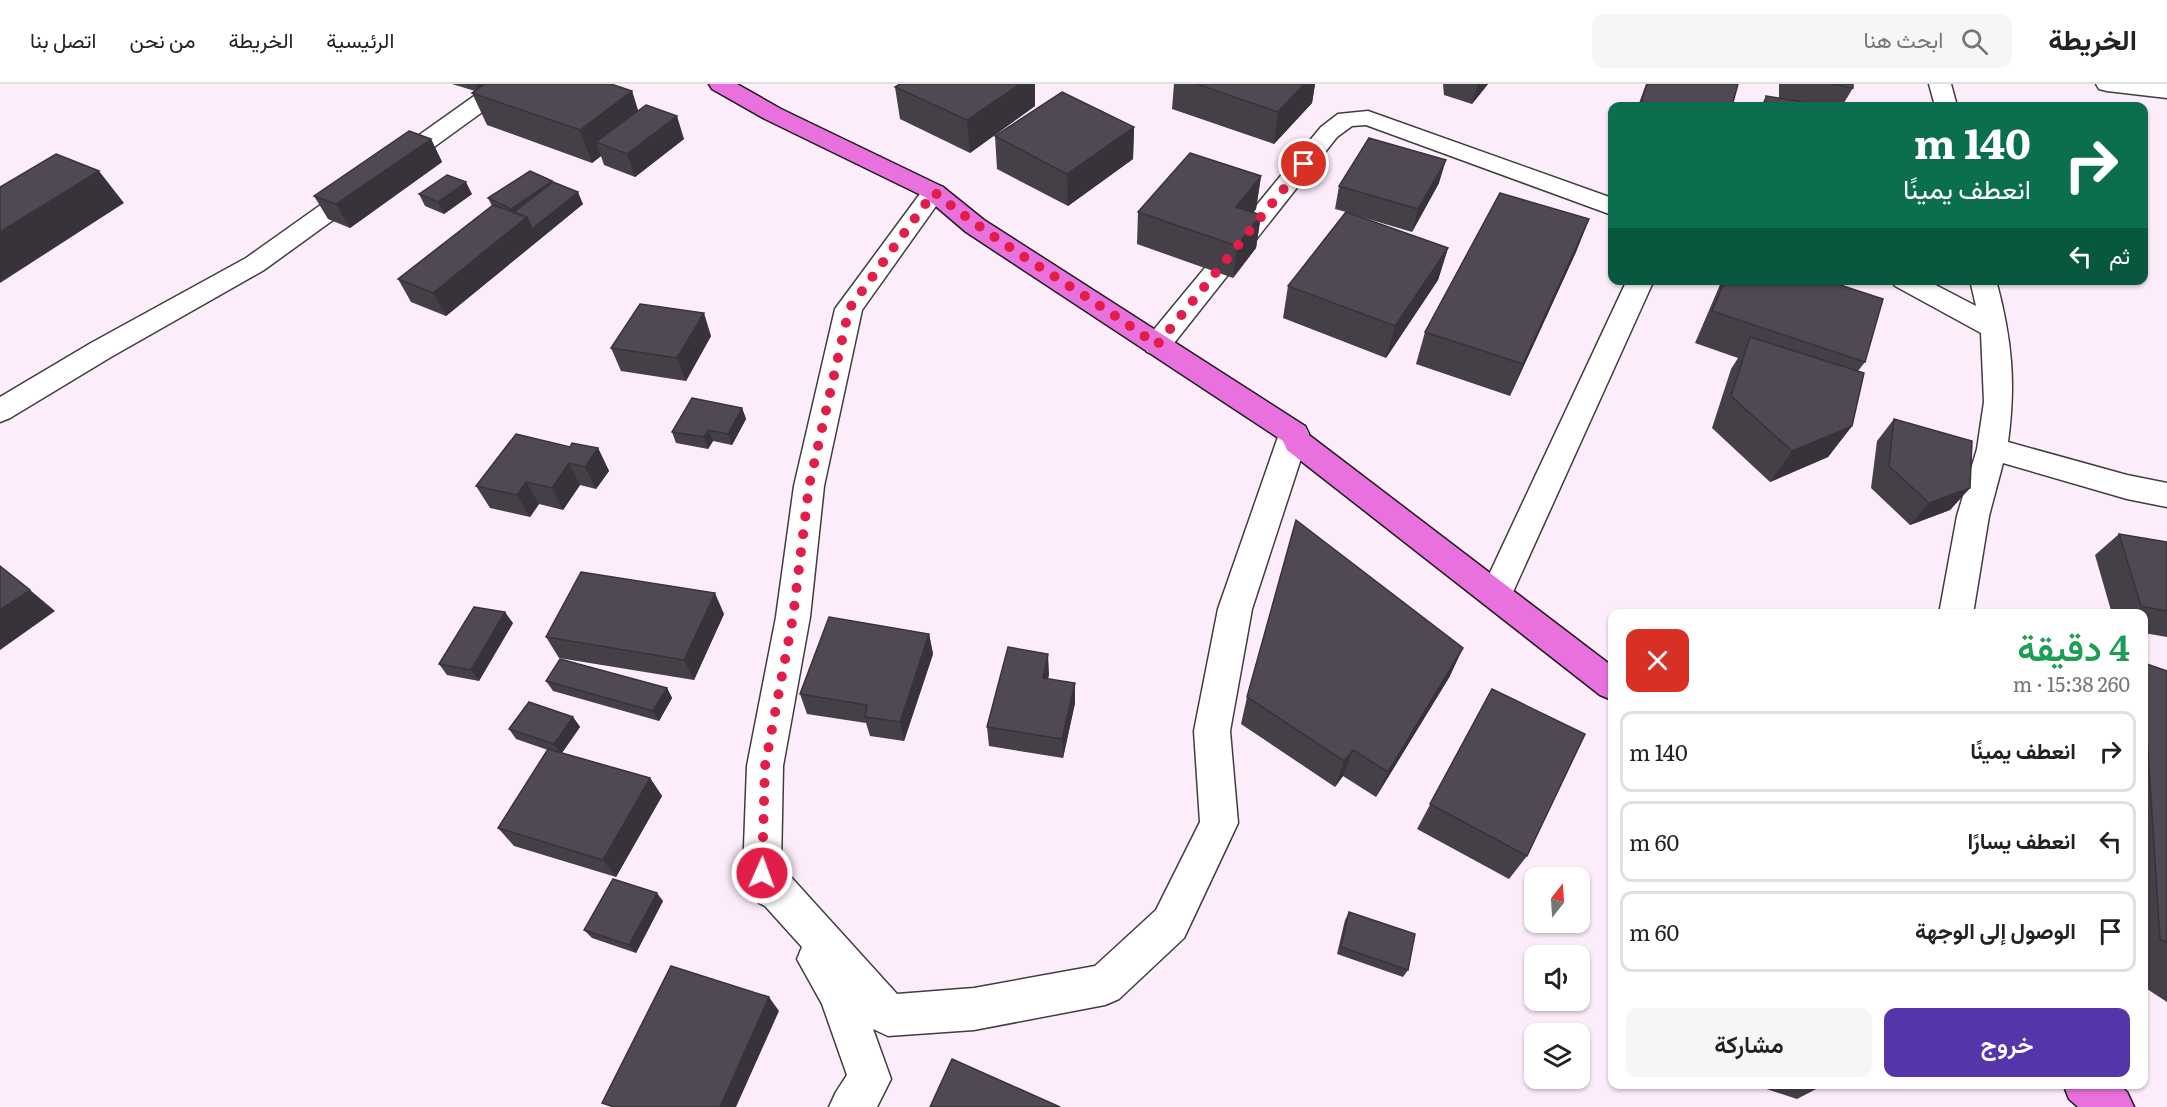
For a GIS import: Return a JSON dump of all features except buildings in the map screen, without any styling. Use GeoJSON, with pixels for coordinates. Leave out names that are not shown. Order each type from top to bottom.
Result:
{"type":"FeatureCollection","features":[{"type":"Feature","properties":{"kind":"main road"},"geometry":{"type":"LineString","coordinates":[[720,84],[773,114],[934,192],[975,225],[1294,434],[1298,442],[1608,682]]}},
{"type":"Feature","properties":{"kind":"main road"},"geometry":{"type":"LineString","coordinates":[[2090,1089],[2112,1107]]}},
{"type":"Feature","properties":{"kind":"street"},"geometry":{"type":"LineString","coordinates":[[0,411],[101,350],[255,264],[506,84]]}},
{"type":"Feature","properties":{"kind":"street"},"geometry":{"type":"LineString","coordinates":[[1940,84],[1946,102]]}},
{"type":"Feature","properties":{"kind":"street"},"geometry":{"type":"LineString","coordinates":[[2107,84],[2167,91]]}},
{"type":"Feature","properties":{"kind":"street"},"geometry":{"type":"LineString","coordinates":[[1157,345],[1329,132],[1346,119],[1368,118],[1608,206]]}},
{"type":"Feature","properties":{"kind":"street"},"geometry":{"type":"LineString","coordinates":[[851,1107],[870,1079],[838,993],[762,873],[765,766],[793,617],[809,486],[849,309],[934,192]]}},
{"type":"Feature","properties":{"kind":"street"},"geometry":{"type":"LineString","coordinates":[[1496,594],[1639,285]]}},
{"type":"Feature","properties":{"kind":"street"},"geometry":{"type":"LineString","coordinates":[[1913,285],[1995,328]]}},
{"type":"Feature","properties":{"kind":"street"},"geometry":{"type":"LineString","coordinates":[[1957,609],[1973,516],[1992,449],[2000,402],[1995,328],[1984,285]]}},
{"type":"Feature","properties":{"kind":"street"},"geometry":{"type":"LineString","coordinates":[[762,873],[888,1015],[974,1009],[1105,985],[1170,924],[1219,823],[1212,731],[1235,609],[1294,434]]}},
{"type":"Feature","properties":{"kind":"street"},"geometry":{"type":"LineString","coordinates":[[1992,449],[2127,487],[2167,495]]}},
{"type":"Feature","properties":{"kind":"route"},"geometry":{"type":"LineString","coordinates":[[762,873],[765,766],[793,617],[809,486],[849,309],[934,192],[975,225],[1111,312],[1157,345],[1304,164]]}}]}
